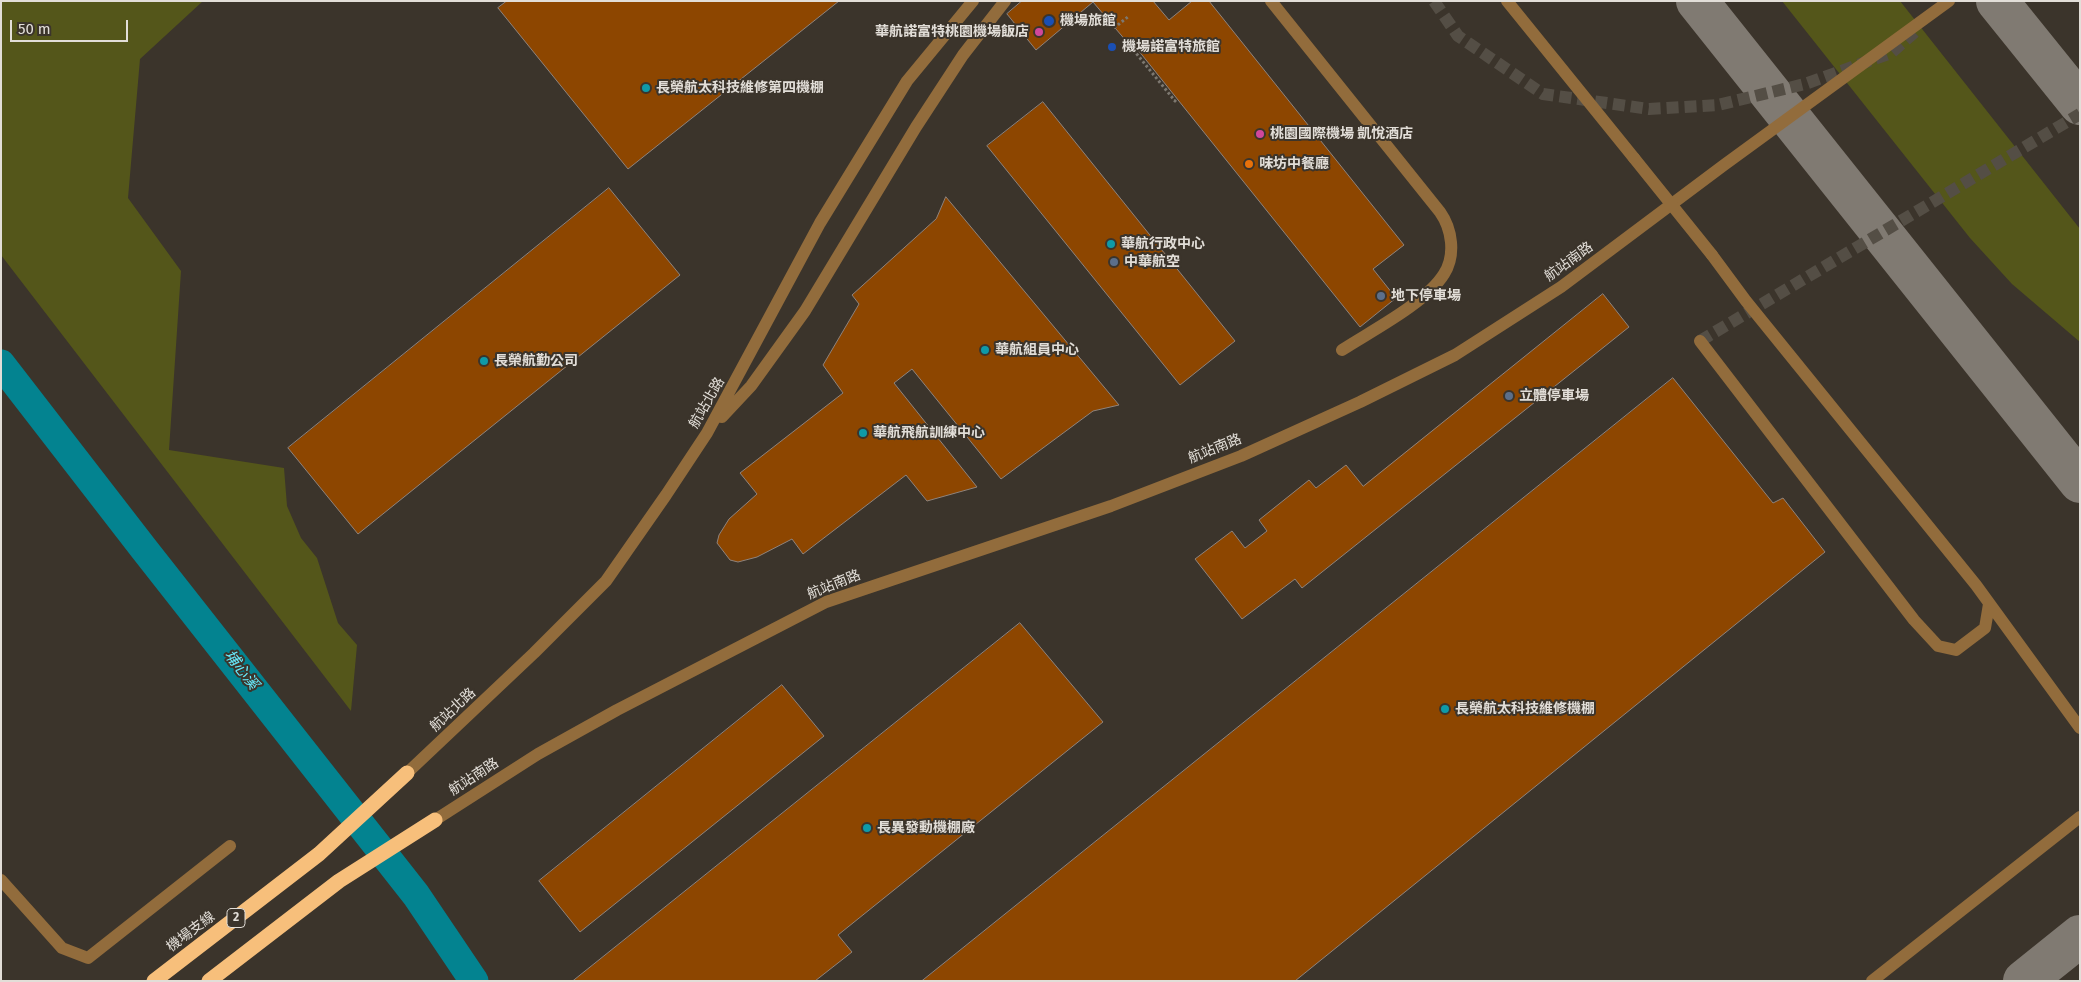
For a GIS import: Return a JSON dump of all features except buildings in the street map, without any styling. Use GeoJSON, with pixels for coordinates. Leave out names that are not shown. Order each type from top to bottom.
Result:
{"type":"FeatureCollection","features":[{"type":"Feature","properties":{"kind":"highway","name":"機場支線"},"geometry":{"type":"LineString","coordinates":[[154,981],[319,854],[407,773]]}},
{"type":"Feature","properties":{"kind":"highway","name":"2"},"geometry":{"type":"LineString","coordinates":[[209,981],[339,881],[435,820]]}},
{"type":"Feature","properties":{"kind":"highway"},"geometry":{"type":"LineString","coordinates":[[224,981],[262,940]]}},
{"type":"Feature","properties":{"kind":"street","name":"航站北路"},"geometry":{"type":"LineString","coordinates":[[407,773],[534,653],[606,581],[707,433],[736,383],[820,223],[881,122],[907,81],[973,1]]}},
{"type":"Feature","properties":{"kind":"street"},"geometry":{"type":"LineString","coordinates":[[707,433],[752,386],[805,311],[963,55],[1005,1]]}},
{"type":"Feature","properties":{"kind":"street"},"geometry":{"type":"LineString","coordinates":[[1271,1],[1440,212],[1452,234],[1450,254],[1445,273],[1432,288],[1411,305],[1342,350]]}},
{"type":"Feature","properties":{"kind":"street"},"geometry":{"type":"LineString","coordinates":[[1507,1],[1712,255],[1746,301],[1976,585],[2080,728]]}},
{"type":"Feature","properties":{"kind":"street","name":"航站南路"},"geometry":{"type":"LineString","coordinates":[[435,820],[538,754],[617,710],[826,602],[1111,506],[1241,456],[1360,402],[1455,355],[1561,287],[1949,1]]}},
{"type":"Feature","properties":{"kind":"street"},"geometry":{"type":"LineString","coordinates":[[1700,341],[1914,620],[1938,646],[1956,650],[1985,628],[1989,604]]}},
{"type":"Feature","properties":{"kind":"street"},"geometry":{"type":"LineString","coordinates":[[1872,981],[2080,817]]}},
{"type":"Feature","properties":{"kind":"street"},"geometry":{"type":"LineString","coordinates":[[1,880],[62,948],[88,958],[230,846]]}},
{"type":"Feature","properties":{"kind":"path"},"geometry":{"type":"LineString","coordinates":[[1114,28],[1130,16]]}},
{"type":"Feature","properties":{"kind":"path"},"geometry":{"type":"LineString","coordinates":[[1127,42],[1175,101],[1177,98]]}},
{"type":"Feature","properties":{"kind":"shaded area"},"geometry":{"type":"Polygon","coordinates":[[[1,1],[203,1],[140,59],[128,198],[181,271],[169,450],[284,468],[287,506],[301,538],[317,558],[338,623],[357,645],[351,711],[1,255],[1,1]]]}},
{"type":"Feature","properties":{"kind":"shaded area"},"geometry":{"type":"Polygon","coordinates":[[[1782,1],[1900,1],[2080,229],[2080,342],[2012,284],[1970,238],[1782,1]]]}},
{"type":"Feature","properties":{"kind":"waterway","name":"埔心溪"},"geometry":{"type":"LineString","coordinates":[[1,364],[416,895],[474,981]]}},
{"type":"Feature","properties":{"kind":"taxiway"},"geometry":{"type":"LineString","coordinates":[[1697,1],[2080,482]]}},
{"type":"Feature","properties":{"kind":"taxiway"},"geometry":{"type":"LineString","coordinates":[[1997,1],[2080,104]]}},
{"type":"Feature","properties":{"kind":"taxiway"},"geometry":{"type":"LineString","coordinates":[[2024,981],[2080,936]]}},
{"type":"Feature","properties":{"kind":"tunnel"},"geometry":{"type":"LineString","coordinates":[[1434,1],[1458,36],[1543,94],[1649,109],[1718,105],[1805,84],[1891,53],[1916,31]]}},
{"type":"Feature","properties":{"kind":"tunnel"},"geometry":{"type":"LineString","coordinates":[[1700,341],[2080,114]]}},
{"type":"Feature","properties":{"kind":"place","name":"機場旅館"},"geometry":{"type":"Point","coordinates":[1049,21]}},
{"type":"Feature","properties":{"kind":"place","name":"華航諾富特桃園機場飯店"},"geometry":{"type":"Point","coordinates":[1039,32]}},
{"type":"Feature","properties":{"kind":"place","name":"機場諾富特旅館"},"geometry":{"type":"Point","coordinates":[1112,47]}},
{"type":"Feature","properties":{"kind":"place","name":"長榮航太科技維修第四機棚"},"geometry":{"type":"Point","coordinates":[646,88]}},
{"type":"Feature","properties":{"kind":"place","name":"桃園國際機場 凱悅酒店"},"geometry":{"type":"Point","coordinates":[1260,134]}},
{"type":"Feature","properties":{"kind":"place","name":"味坊中餐廳"},"geometry":{"type":"Point","coordinates":[1249,164]}},
{"type":"Feature","properties":{"kind":"place","name":"華航行政中心"},"geometry":{"type":"Point","coordinates":[1111,244]}},
{"type":"Feature","properties":{"kind":"place","name":"中華航空"},"geometry":{"type":"Point","coordinates":[1114,262]}},
{"type":"Feature","properties":{"kind":"place","name":"地下停車場"},"geometry":{"type":"Point","coordinates":[1381,296]}},
{"type":"Feature","properties":{"kind":"place","name":"華航組員中心"},"geometry":{"type":"Point","coordinates":[985,350]}},
{"type":"Feature","properties":{"kind":"place","name":"長榮航勤公司"},"geometry":{"type":"Point","coordinates":[484,361]}},
{"type":"Feature","properties":{"kind":"place","name":"立體停車場"},"geometry":{"type":"Point","coordinates":[1509,396]}},
{"type":"Feature","properties":{"kind":"place","name":"華航飛航訓練中心"},"geometry":{"type":"Point","coordinates":[863,433]}},
{"type":"Feature","properties":{"kind":"place","name":"長榮航太科技維修機棚"},"geometry":{"type":"Point","coordinates":[1445,709]}},
{"type":"Feature","properties":{"kind":"place","name":"長異發動機棚廠"},"geometry":{"type":"Point","coordinates":[867,828]}}]}
